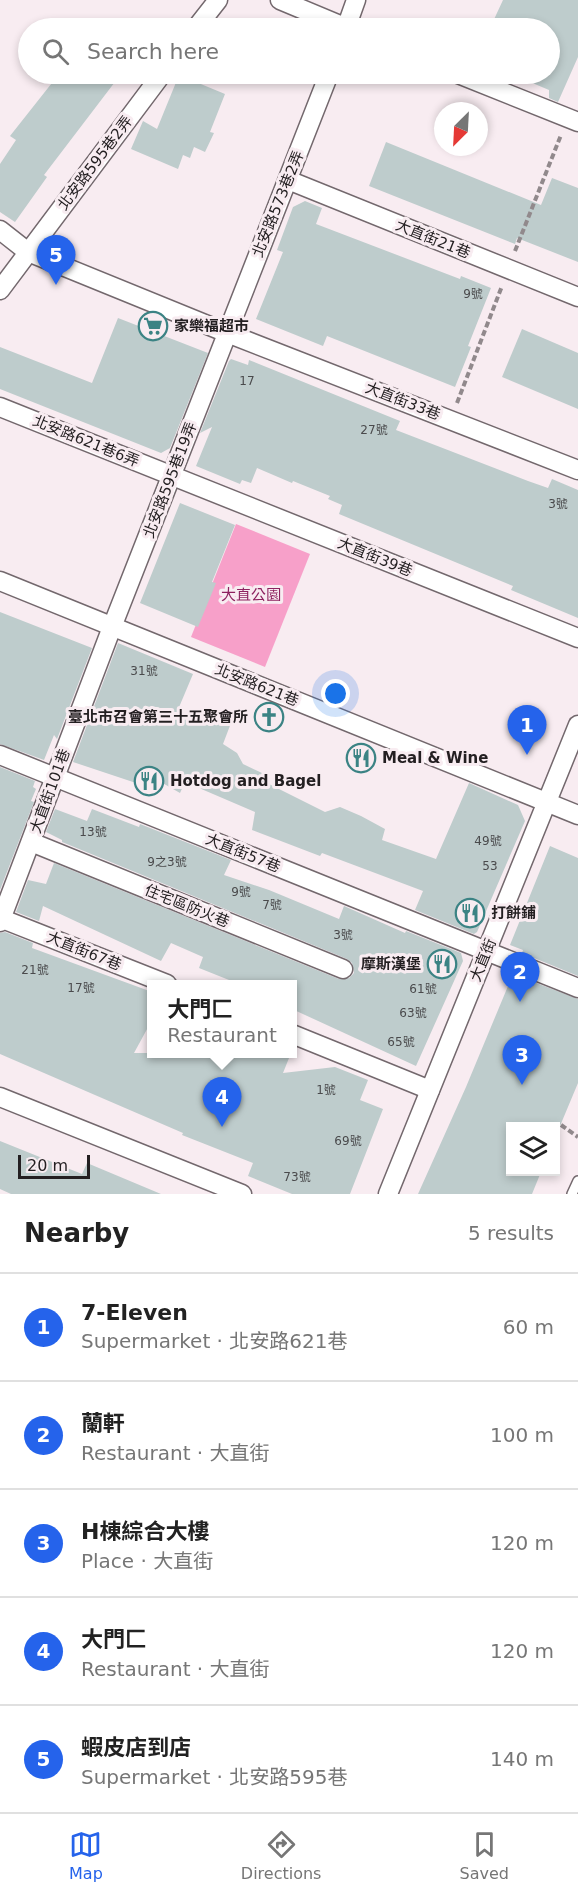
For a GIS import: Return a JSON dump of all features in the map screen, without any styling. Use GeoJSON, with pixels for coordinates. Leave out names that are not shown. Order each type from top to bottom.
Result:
{"type":"FeatureCollection","features":[{"type":"Feature","properties":{"kind":"street"},"geometry":{"type":"LineString","coordinates":[[204,18],[218,0]]}},
{"type":"Feature","properties":{"kind":"street"},"geometry":{"type":"LineString","coordinates":[[280,0],[322,18]]}},
{"type":"Feature","properties":{"kind":"street"},"geometry":{"type":"LineString","coordinates":[[350,18],[356,0]]}},
{"type":"Feature","properties":{"kind":"street","name":"北安路595巷2弄"},"geometry":{"type":"LineString","coordinates":[[0,290],[154,84]]}},
{"type":"Feature","properties":{"kind":"street","name":"北安路573巷2弄"},"geometry":{"type":"LineString","coordinates":[[227,333],[325,84]]}},
{"type":"Feature","properties":{"kind":"street"},"geometry":{"type":"LineString","coordinates":[[483,84],[578,122]]}},
{"type":"Feature","properties":{"kind":"street","name":"大直街21巷"},"geometry":{"type":"LineString","coordinates":[[288,180],[578,297]]}},
{"type":"Feature","properties":{"kind":"street","name":"大直街33巷"},"geometry":{"type":"LineString","coordinates":[[0,230],[28,252],[227,333],[578,470]]}},
{"type":"Feature","properties":{"kind":"street","name":"北安路595巷19弄"},"geometry":{"type":"LineString","coordinates":[[112,627],[173,476],[227,333]]}},
{"type":"Feature","properties":{"kind":"street","name":"北安路621巷6弄"},"geometry":{"type":"LineString","coordinates":[[0,407],[173,476]]}},
{"type":"Feature","properties":{"kind":"street","name":"大直街39巷"},"geometry":{"type":"LineString","coordinates":[[173,476],[578,638]]}},
{"type":"Feature","properties":{"kind":"street","name":"北安路621巷"},"geometry":{"type":"LineString","coordinates":[[0,581],[578,815]]}},
{"type":"Feature","properties":{"kind":"street","name":"大直街101巷"},"geometry":{"type":"LineString","coordinates":[[0,919],[112,627]]}},
{"type":"Feature","properties":{"kind":"street","name":"大直街"},"geometry":{"type":"LineString","coordinates":[[388,1194],[578,725]]}},
{"type":"Feature","properties":{"kind":"street","name":"大直街57巷"},"geometry":{"type":"LineString","coordinates":[[0,755],[578,988]]}},
{"type":"Feature","properties":{"kind":"street","name":"住宅區防火巷"},"geometry":{"type":"LineString","coordinates":[[31,842],[343,969]]}},
{"type":"Feature","properties":{"kind":"street","name":"大直街67巷"},"geometry":{"type":"LineString","coordinates":[[0,919],[157,980]]}},
{"type":"Feature","properties":{"kind":"street"},"geometry":{"type":"LineString","coordinates":[[297,1036],[430,1090]]}},
{"type":"Feature","properties":{"kind":"street"},"geometry":{"type":"LineString","coordinates":[[0,1097],[206,1188],[242,1194]]}},
{"type":"Feature","properties":{"kind":"lane"},"geometry":{"type":"LineString","coordinates":[[572,1194],[578,1180]]}},
{"type":"Feature","properties":{"kind":"path"},"geometry":{"type":"LineString","coordinates":[[561,1125],[578,1137]]}},
{"type":"Feature","properties":{"kind":"green space","name":"大直公園"},"geometry":{"type":"Polygon","coordinates":[[[236,524],[310,554],[265,667],[191,637],[236,524]]]}},
{"type":"Feature","properties":{"kind":"building"},"geometry":{"type":"Polygon","coordinates":[[[503,0],[578,0],[578,57],[558,102],[549,98],[549,90],[535,84],[560,84],[560,18],[495,18],[503,0]]]}},
{"type":"Feature","properties":{"kind":"building"},"geometry":{"type":"Polygon","coordinates":[[[51,84],[113,84],[44,175],[47,177],[15,222],[0,212],[0,164],[16,140],[10,136],[51,84]]]}},
{"type":"Feature","properties":{"kind":"building"},"geometry":{"type":"Polygon","coordinates":[[[175,84],[201,84],[225,94],[210,132],[214,133],[205,152],[194,147],[190,158],[183,155],[178,169],[131,149],[143,121],[157,129],[175,84]]]}},
{"type":"Feature","properties":{"kind":"building"},"geometry":{"type":"Polygon","coordinates":[[[386,142],[541,205],[552,178],[578,188],[578,262],[517,238],[515,244],[369,186],[386,142]]]}},
{"type":"Feature","properties":{"kind":"building"},"geometry":{"type":"Polygon","coordinates":[[[305,201],[322,208],[316,224],[460,279],[461,276],[491,288],[455,387],[327,336],[323,346],[256,319],[283,252],[277,250],[293,207],[305,201]]]}},
{"type":"Feature","properties":{"kind":"building"},"geometry":{"type":"Polygon","coordinates":[[[118,318],[208,353],[170,448],[161,453],[0,389],[0,347],[92,383],[118,318]]]}},
{"type":"Feature","properties":{"kind":"building"},"geometry":{"type":"Polygon","coordinates":[[[522,329],[578,353],[578,409],[502,377],[522,329]]]}},
{"type":"Feature","properties":{"kind":"building"},"geometry":{"type":"Polygon","coordinates":[[[231,359],[248,365],[249,360],[400,421],[396,430],[528,481],[548,488],[552,479],[578,490],[578,618],[511,590],[513,586],[339,514],[342,505],[328,499],[330,496],[293,481],[292,483],[257,468],[251,483],[242,480],[240,484],[196,466],[212,427],[200,433],[231,359]]]}},
{"type":"Feature","properties":{"kind":"building"},"geometry":{"type":"Polygon","coordinates":[[[180,503],[235,525],[212,582],[216,583],[198,627],[140,603],[180,503]]]}},
{"type":"Feature","properties":{"kind":"building"},"geometry":{"type":"Polygon","coordinates":[[[0,612],[92,648],[57,739],[54,735],[44,760],[0,744],[0,612]]]}},
{"type":"Feature","properties":{"kind":"building"},"geometry":{"type":"Polygon","coordinates":[[[118,643],[193,674],[177,712],[231,723],[223,744],[237,753],[243,764],[262,773],[259,779],[325,812],[340,807],[361,816],[385,829],[382,840],[436,859],[469,783],[518,805],[525,821],[477,932],[474,934],[415,910],[423,891],[322,853],[320,856],[252,830],[255,812],[185,782],[180,793],[159,781],[157,790],[73,762],[118,643]]]}},
{"type":"Feature","properties":{"kind":"building"},"geometry":{"type":"Polygon","coordinates":[[[0,767],[35,781],[33,787],[36,789],[31,801],[34,802],[0,890],[0,767]]]}},
{"type":"Feature","properties":{"kind":"building"},"geometry":{"type":"Polygon","coordinates":[[[55,809],[87,821],[92,809],[139,827],[140,824],[231,860],[224,875],[269,890],[339,919],[344,906],[405,933],[406,931],[461,953],[463,961],[416,1066],[297,1011],[297,980],[229,980],[199,968],[203,957],[171,943],[161,961],[43,906],[39,921],[16,912],[28,880],[46,884],[54,863],[339,979],[349,978],[354,973],[352,963],[347,959],[62,842],[46,832],[55,809]]]}},
{"type":"Feature","properties":{"kind":"building"},"geometry":{"type":"Polygon","coordinates":[[[550,846],[578,858],[578,976],[522,953],[523,950],[510,945],[550,846]]]}},
{"type":"Feature","properties":{"kind":"building"},"geometry":{"type":"Polygon","coordinates":[[[5,932],[33,943],[32,948],[147,990],[147,1029],[134,1053],[147,1053],[147,1058],[289,1058],[283,1073],[335,1067],[368,1080],[360,1100],[383,1109],[350,1194],[292,1194],[248,1176],[253,1163],[182,1135],[183,1133],[0,1054],[0,933],[5,932]]]}},
{"type":"Feature","properties":{"kind":"building"},"geometry":{"type":"Polygon","coordinates":[[[513,974],[578,999],[578,1083],[560,1126],[560,1122],[506,1122],[506,1176],[539,1176],[532,1194],[418,1194],[513,974]]]}},
{"type":"Feature","properties":{"kind":"building"},"geometry":{"type":"Polygon","coordinates":[[[0,1141],[82,1174],[87,1163],[161,1194],[11,1194],[0,1189],[0,1141]]]}},
{"type":"Feature","properties":{"kind":"place","name":"蝦皮店到店"},"geometry":{"type":"Point","coordinates":[56,285]}},
{"type":"Feature","properties":{"kind":"place","name":"家樂福超市"},"geometry":{"type":"Point","coordinates":[153,326]}},
{"type":"Feature","properties":{"kind":"place","name":"臺北市召會第三十五聚會所"},"geometry":{"type":"Point","coordinates":[269,717]}},
{"type":"Feature","properties":{"kind":"place","name":"7-Eleven"},"geometry":{"type":"Point","coordinates":[527,755]}},
{"type":"Feature","properties":{"kind":"place","name":"Meal & Wine"},"geometry":{"type":"Point","coordinates":[361,758]}},
{"type":"Feature","properties":{"kind":"place","name":"Hotdog and Bagel"},"geometry":{"type":"Point","coordinates":[149,781]}},
{"type":"Feature","properties":{"kind":"place","name":"打餅鋪"},"geometry":{"type":"Point","coordinates":[470,913]}},
{"type":"Feature","properties":{"kind":"place","name":"摩斯漢堡"},"geometry":{"type":"Point","coordinates":[442,964]}},
{"type":"Feature","properties":{"kind":"place","name":"蘭軒"},"geometry":{"type":"Point","coordinates":[520,1002]}},
{"type":"Feature","properties":{"kind":"place","name":"H棟綜合大樓"},"geometry":{"type":"Point","coordinates":[522,1085]}},
{"type":"Feature","properties":{"kind":"place","name":"大門匚"},"geometry":{"type":"Point","coordinates":[222,1127]}}]}
